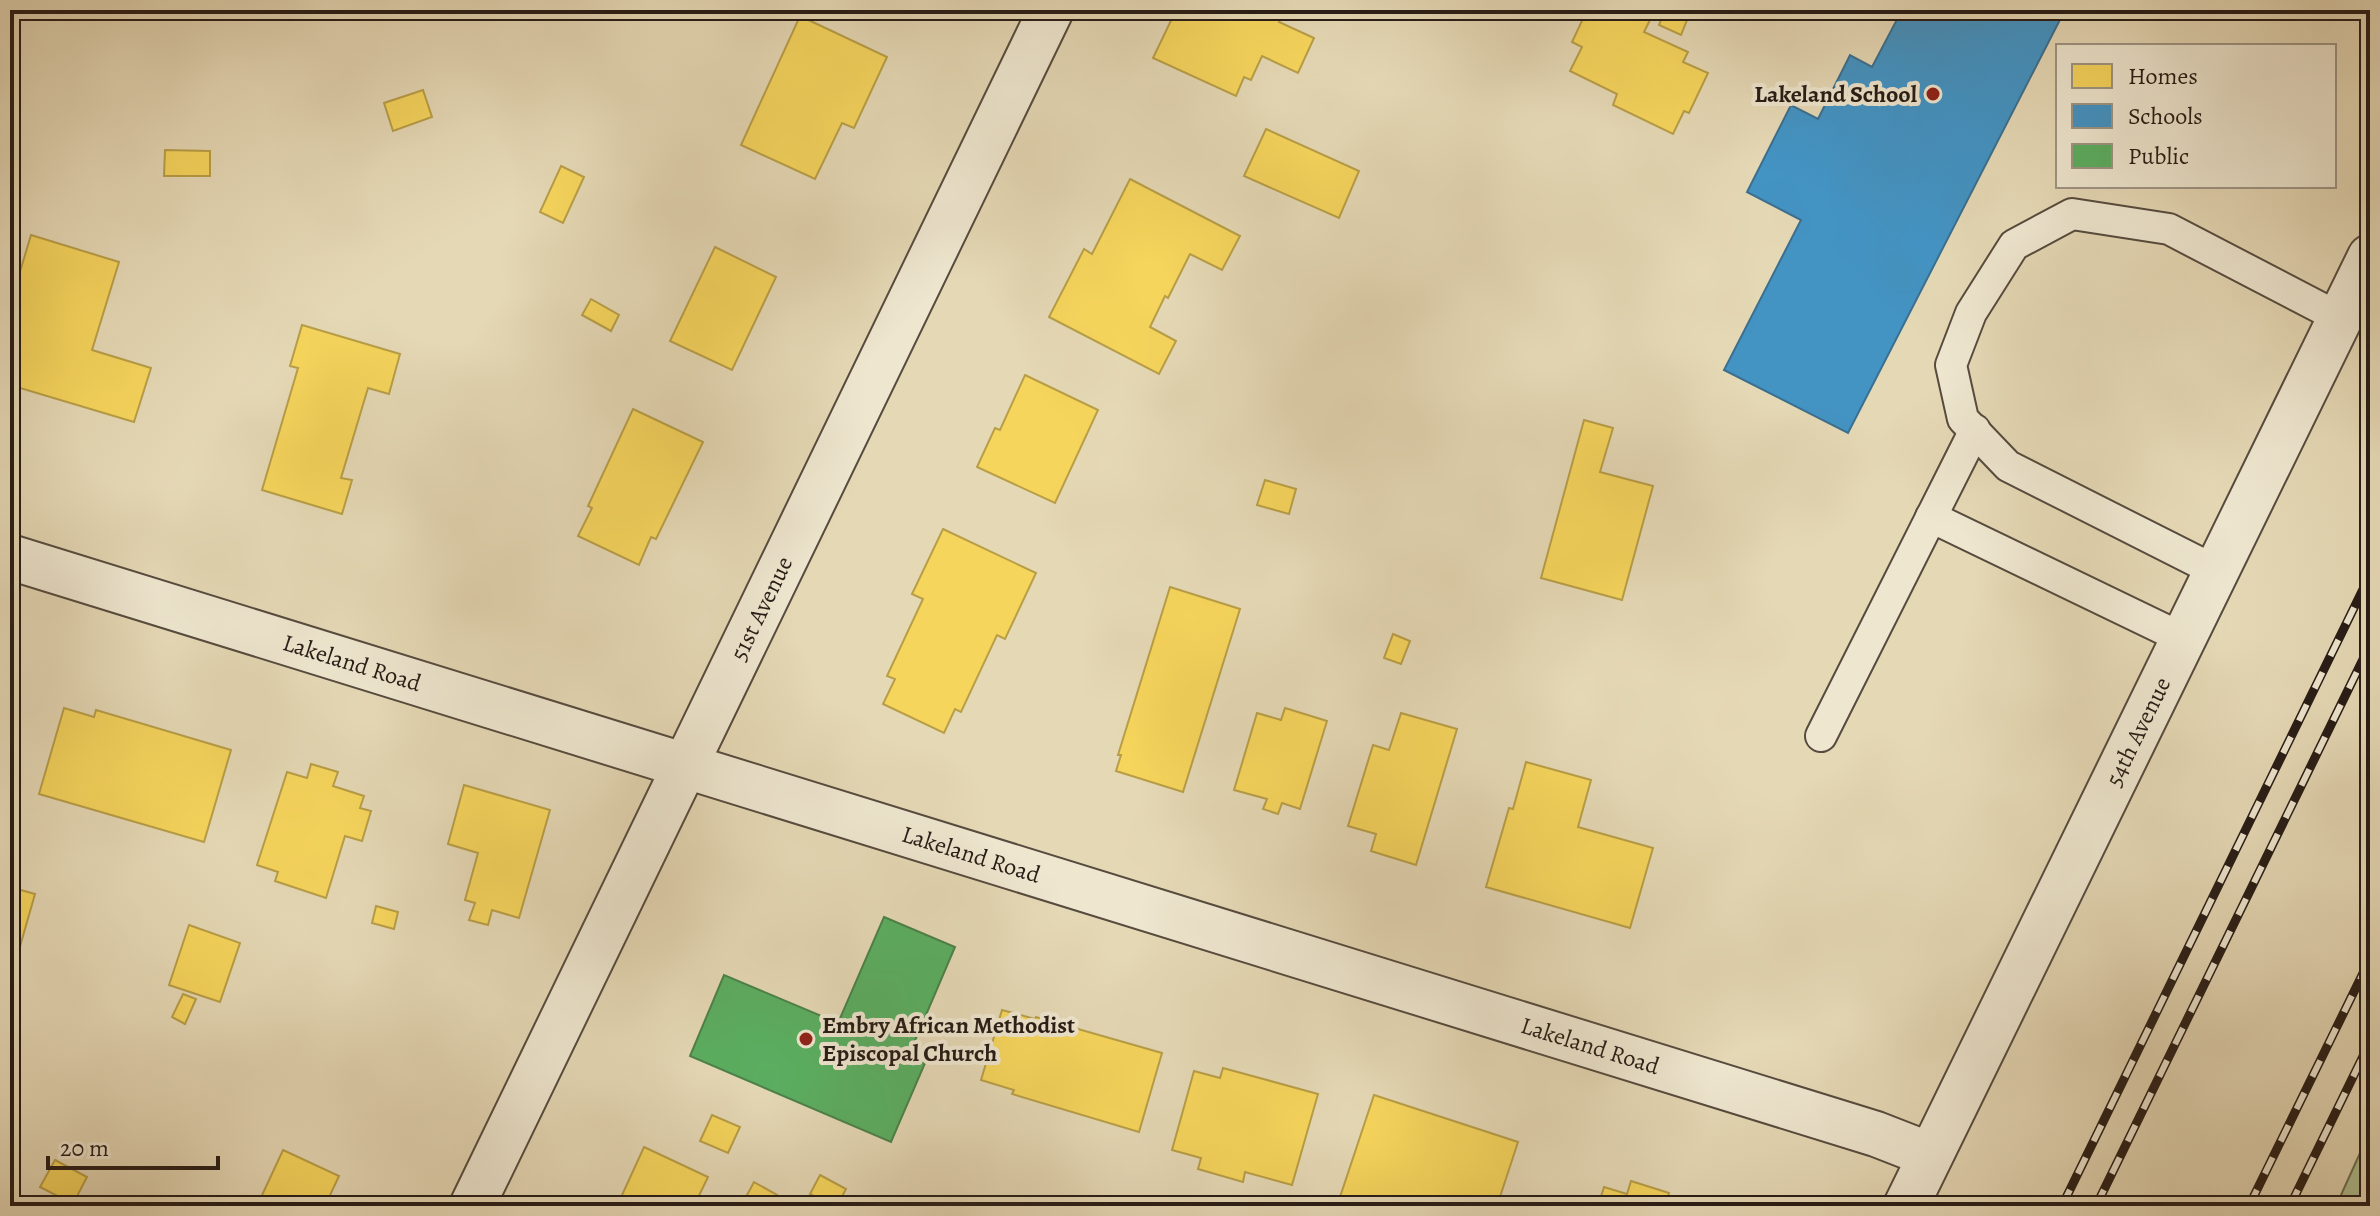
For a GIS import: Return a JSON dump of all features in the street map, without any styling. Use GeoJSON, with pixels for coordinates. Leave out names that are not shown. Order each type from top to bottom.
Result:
{"type":"FeatureCollection","features":[{"type":"Feature","properties":{"kind":"street","name":"51st Avenue"},"geometry":{"type":"LineString","coordinates":[[472,1206],[1051,10]]}},
{"type":"Feature","properties":{"kind":"street","name":"54th Avenue"},"geometry":{"type":"LineString","coordinates":[[1906,1206],[2370,257]]}},
{"type":"Feature","properties":{"kind":"street","name":"Lakeland Road"},"geometry":{"type":"LineString","coordinates":[[10,557],[685,766],[740,780],[1876,1134],[1930,1155]]}},
{"type":"Feature","properties":{"kind":"lane"},"geometry":{"type":"LineString","coordinates":[[2216,571],[2008,466],[1963,419],[1951,365],[1971,313],[2014,245],[2072,214],[2169,229],[2340,318]]}},
{"type":"Feature","properties":{"kind":"lane"},"geometry":{"type":"LineString","coordinates":[[1821,736],[1975,430]]}},
{"type":"Feature","properties":{"kind":"lane"},"geometry":{"type":"LineString","coordinates":[[1931,517],[2182,638]]}},
{"type":"Feature","properties":{"kind":"green space"},"geometry":{"type":"Polygon","coordinates":[[[2370,1131],[2370,1206],[2336,1206],[2370,1131]]]}},
{"type":"Feature","properties":{"kind":"building: Homes"},"geometry":{"type":"Polygon","coordinates":[[[1176,10],[1265,10],[1281,17],[1279,22],[1314,38],[1298,73],[1262,56],[1251,80],[1244,77],[1236,96],[1153,58],[1176,10]]]}},
{"type":"Feature","properties":{"kind":"building: Homes"},"geometry":{"type":"Polygon","coordinates":[[[1587,10],[1655,10],[1644,32],[1688,52],[1683,62],[1708,73],[1689,113],[1684,111],[1673,134],[1613,105],[1617,94],[1570,71],[1582,47],[1572,42],[1587,10]]]}},
{"type":"Feature","properties":{"kind":"building: Homes"},"geometry":{"type":"Polygon","coordinates":[[[1665,10],[1691,10],[1681,35],[1659,25],[1665,10]]]}},
{"type":"Feature","properties":{"kind":"building: Homes"},"geometry":{"type":"Polygon","coordinates":[[[800,16],[887,57],[854,128],[842,123],[815,179],[741,145],[800,16]]]}},
{"type":"Feature","properties":{"kind":"building: Homes"},"geometry":{"type":"Polygon","coordinates":[[[423,90],[432,117],[393,131],[384,103],[423,90]]]}},
{"type":"Feature","properties":{"kind":"building: Homes"},"geometry":{"type":"Polygon","coordinates":[[[1266,129],[1359,171],[1339,218],[1244,176],[1266,129]]]}},
{"type":"Feature","properties":{"kind":"building: Homes"},"geometry":{"type":"Polygon","coordinates":[[[165,150],[210,151],[210,176],[164,176],[165,150]]]}},
{"type":"Feature","properties":{"kind":"building: Homes"},"geometry":{"type":"Polygon","coordinates":[[[561,166],[584,177],[563,223],[540,212],[561,166]]]}},
{"type":"Feature","properties":{"kind":"building: Homes"},"geometry":{"type":"Polygon","coordinates":[[[1130,179],[1240,236],[1222,270],[1190,254],[1168,298],[1165,296],[1150,327],[1176,341],[1159,374],[1049,317],[1084,249],[1092,254],[1130,179]]]}},
{"type":"Feature","properties":{"kind":"building: Homes"},"geometry":{"type":"Polygon","coordinates":[[[31,235],[119,262],[92,350],[151,368],[134,422],[10,385],[10,305],[31,235]]]}},
{"type":"Feature","properties":{"kind":"building: Homes"},"geometry":{"type":"Polygon","coordinates":[[[715,247],[776,277],[732,370],[670,341],[715,247]]]}},
{"type":"Feature","properties":{"kind":"building: Homes"},"geometry":{"type":"Polygon","coordinates":[[[591,299],[619,315],[611,331],[582,315],[591,299]]]}},
{"type":"Feature","properties":{"kind":"building: Homes"},"geometry":{"type":"Polygon","coordinates":[[[302,325],[400,354],[389,394],[368,388],[341,478],[352,480],[342,514],[262,490],[298,368],[290,366],[302,325]]]}},
{"type":"Feature","properties":{"kind":"building: Homes"},"geometry":{"type":"Polygon","coordinates":[[[1025,375],[1098,410],[1055,503],[977,467],[995,428],[1000,430],[1025,375]]]}},
{"type":"Feature","properties":{"kind":"building: Homes"},"geometry":{"type":"Polygon","coordinates":[[[633,409],[703,442],[656,539],[651,537],[639,565],[578,536],[592,508],[588,506],[633,409]]]}},
{"type":"Feature","properties":{"kind":"building: Homes"},"geometry":{"type":"Polygon","coordinates":[[[1584,420],[1613,428],[1600,472],[1653,486],[1622,600],[1541,578],[1584,420]]]}},
{"type":"Feature","properties":{"kind":"building: Homes"},"geometry":{"type":"Polygon","coordinates":[[[1265,480],[1296,489],[1289,514],[1257,505],[1265,480]]]}},
{"type":"Feature","properties":{"kind":"building: Homes"},"geometry":{"type":"Polygon","coordinates":[[[943,529],[1036,573],[1005,639],[997,635],[961,712],[955,709],[944,733],[883,704],[895,679],[887,676],[923,599],[912,594],[943,529]]]}},
{"type":"Feature","properties":{"kind":"building: Homes"},"geometry":{"type":"Polygon","coordinates":[[[1170,587],[1240,609],[1183,792],[1116,771],[1121,755],[1118,755],[1170,587]]]}},
{"type":"Feature","properties":{"kind":"building: Homes"},"geometry":{"type":"Polygon","coordinates":[[[1393,634],[1410,641],[1401,664],[1384,658],[1393,634]]]}},
{"type":"Feature","properties":{"kind":"building: Homes"},"geometry":{"type":"Polygon","coordinates":[[[64,708],[94,717],[96,710],[231,750],[204,842],[39,794],[64,708]]]}},
{"type":"Feature","properties":{"kind":"building: Homes"},"geometry":{"type":"Polygon","coordinates":[[[1285,708],[1327,721],[1300,809],[1282,803],[1278,814],[1263,809],[1267,799],[1234,790],[1257,713],[1281,720],[1285,708]]]}},
{"type":"Feature","properties":{"kind":"building: Homes"},"geometry":{"type":"Polygon","coordinates":[[[1401,713],[1457,729],[1416,865],[1371,851],[1376,834],[1348,826],[1373,745],[1389,750],[1401,713]]]}},
{"type":"Feature","properties":{"kind":"building: Homes"},"geometry":{"type":"Polygon","coordinates":[[[1526,762],[1591,780],[1578,827],[1653,848],[1630,928],[1486,887],[1526,762]]]}},
{"type":"Feature","properties":{"kind":"building: Homes"},"geometry":{"type":"Polygon","coordinates":[[[311,764],[338,772],[333,786],[364,796],[360,808],[371,811],[362,841],[345,836],[326,898],[275,881],[278,872],[257,865],[287,772],[307,778],[311,764]]]}},
{"type":"Feature","properties":{"kind":"building: Homes"},"geometry":{"type":"Polygon","coordinates":[[[464,785],[550,810],[519,918],[492,910],[488,925],[469,920],[475,903],[465,900],[478,853],[448,844],[464,785]]]}},
{"type":"Feature","properties":{"kind":"building: Homes"},"geometry":{"type":"Polygon","coordinates":[[[10,887],[35,894],[17,957],[10,955],[10,887]]]}},
{"type":"Feature","properties":{"kind":"building: Homes"},"geometry":{"type":"Polygon","coordinates":[[[376,906],[398,912],[394,929],[372,923],[376,906]]]}},
{"type":"Feature","properties":{"kind":"building: Homes"},"geometry":{"type":"Polygon","coordinates":[[[189,925],[240,943],[220,1002],[169,985],[189,925]]]}},
{"type":"Feature","properties":{"kind":"building: Homes"},"geometry":{"type":"Polygon","coordinates":[[[183,994],[196,999],[185,1024],[172,1017],[183,994]]]}},
{"type":"Feature","properties":{"kind":"building: Homes"},"geometry":{"type":"Polygon","coordinates":[[[1002,1010],[1162,1053],[1139,1132],[1012,1094],[1014,1090],[981,1080],[1002,1010]]]}},
{"type":"Feature","properties":{"kind":"building: Homes"},"geometry":{"type":"Polygon","coordinates":[[[1223,1068],[1318,1094],[1292,1185],[1245,1172],[1243,1182],[1198,1169],[1201,1158],[1172,1150],[1194,1071],[1220,1078],[1223,1068]]]}},
{"type":"Feature","properties":{"kind":"building: Homes"},"geometry":{"type":"Polygon","coordinates":[[[1374,1095],[1518,1142],[1497,1206],[1337,1206],[1374,1095]]]}},
{"type":"Feature","properties":{"kind":"building: Homes"},"geometry":{"type":"Polygon","coordinates":[[[712,1115],[740,1127],[728,1153],[700,1141],[712,1115]]]}},
{"type":"Feature","properties":{"kind":"building: Homes"},"geometry":{"type":"Polygon","coordinates":[[[644,1147],[708,1177],[694,1206],[617,1206],[644,1147]]]}},
{"type":"Feature","properties":{"kind":"building: Homes"},"geometry":{"type":"Polygon","coordinates":[[[283,1150],[339,1176],[325,1206],[257,1206],[283,1150]]]}},
{"type":"Feature","properties":{"kind":"building: Homes"},"geometry":{"type":"Polygon","coordinates":[[[55,1160],[87,1177],[73,1204],[40,1187],[55,1160]]]}},
{"type":"Feature","properties":{"kind":"building: Homes"},"geometry":{"type":"Polygon","coordinates":[[[820,1175],[846,1189],[837,1206],[810,1194],[820,1175]]]}},
{"type":"Feature","properties":{"kind":"building: Homes"},"geometry":{"type":"Polygon","coordinates":[[[1631,1181],[1669,1193],[1665,1206],[1598,1206],[1604,1187],[1627,1194],[1631,1181]]]}},
{"type":"Feature","properties":{"kind":"building: Homes"},"geometry":{"type":"Polygon","coordinates":[[[754,1182],[777,1195],[771,1206],[741,1206],[754,1182]]]}},
{"type":"Feature","properties":{"kind":"building: Schools"},"geometry":{"type":"Polygon","coordinates":[[[1902,10],[2065,10],[1848,433],[1724,370],[1801,220],[1747,192],[1791,105],[1818,119],[1850,55],[1872,67],[1902,10]]]}},
{"type":"Feature","properties":{"kind":"building: Public","name":"Embry African Methodist Episcopal Church"},"geometry":{"type":"Polygon","coordinates":[[[884,917],[955,947],[908,1057],[925,1063],[891,1142],[690,1056],[724,975],[838,1023],[884,917]]]}},
{"type":"Feature","properties":{"kind":"railway"},"geometry":{"type":"LineString","coordinates":[[2062,1206],[2370,575]]}},
{"type":"Feature","properties":{"kind":"railway"},"geometry":{"type":"LineString","coordinates":[[2096,1206],[2370,645]]}},
{"type":"Feature","properties":{"kind":"railway"},"geometry":{"type":"LineString","coordinates":[[2249,1206],[2370,959]]}},
{"type":"Feature","properties":{"kind":"railway"},"geometry":{"type":"LineString","coordinates":[[2290,1206],[2370,1042]]}},
{"type":"Feature","properties":{"kind":"place","name":"Lakeland School"},"geometry":{"type":"Point","coordinates":[1933,94]}},
{"type":"Feature","properties":{"kind":"place","name":"Embry African Methodist Episcopal Church"},"geometry":{"type":"Point","coordinates":[806,1039]}}]}
